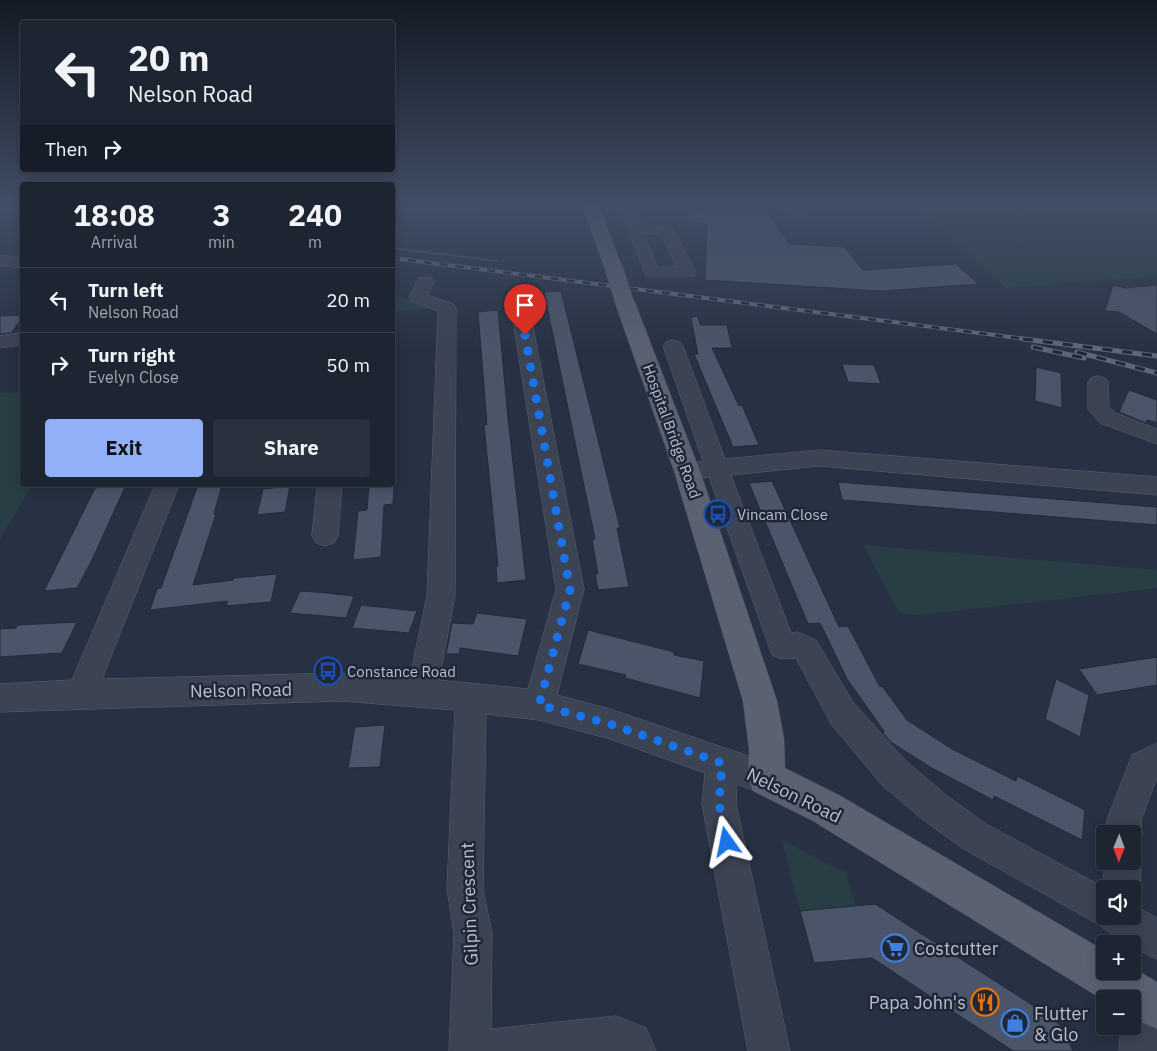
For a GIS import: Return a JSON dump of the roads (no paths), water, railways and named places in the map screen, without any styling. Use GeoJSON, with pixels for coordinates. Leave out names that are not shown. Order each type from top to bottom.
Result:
{"type":"FeatureCollection","features":[{"type":"Feature","properties":{"kind":"main road","name":"Hospital Bridge Road"},"geometry":{"type":"LineString","coordinates":[[608,253],[687,470],[760,701],[768,758],[766,778]]}},
{"type":"Feature","properties":{"kind":"main road","name":"Nelson Road"},"geometry":{"type":"LineString","coordinates":[[766,778],[826,808],[1150,1003]]}},
{"type":"Feature","properties":{"kind":"street"},"geometry":{"type":"LineString","coordinates":[[0,260],[20,263]]}},
{"type":"Feature","properties":{"kind":"street"},"geometry":{"type":"LineString","coordinates":[[422,692],[441,596],[447,308],[418,297],[426,282]]}},
{"type":"Feature","properties":{"kind":"street"},"geometry":{"type":"LineString","coordinates":[[518,296],[570,590],[539,705]]}},
{"type":"Feature","properties":{"kind":"street"},"geometry":{"type":"LineString","coordinates":[[0,342],[20,340]]}},
{"type":"Feature","properties":{"kind":"street"},"geometry":{"type":"LineString","coordinates":[[673,346],[780,640],[806,648],[842,713],[893,772],[934,807],[974,836],[1096,899]]}},
{"type":"Feature","properties":{"kind":"street"},"geometry":{"type":"LineString","coordinates":[[1098,382],[1099,409],[1108,418],[1157,437]]}},
{"type":"Feature","properties":{"kind":"street"},"geometry":{"type":"LineString","coordinates":[[687,470],[819,458],[1157,486]]}},
{"type":"Feature","properties":{"kind":"street"},"geometry":{"type":"LineString","coordinates":[[81,694],[166,487]]}},
{"type":"Feature","properties":{"kind":"street"},"geometry":{"type":"LineString","coordinates":[[325,536],[330,487]]}},
{"type":"Feature","properties":{"kind":"street","name":"Nelson Road"},"geometry":{"type":"LineString","coordinates":[[0,698],[341,687],[422,692],[539,705],[610,724],[766,778]]}},
{"type":"Feature","properties":{"kind":"street","name":"Gilpin Crescent"},"geometry":{"type":"LineString","coordinates":[[470,1051],[473,933],[465,889],[471,698]]}},
{"type":"Feature","properties":{"kind":"street"},"geometry":{"type":"LineString","coordinates":[[1124,825],[1124,820],[1144,766],[1157,759]]}},
{"type":"Feature","properties":{"kind":"street"},"geometry":{"type":"LineString","coordinates":[[722,763],[719,804],[769,1051]]}},
{"type":"Feature","properties":{"kind":"street"},"geometry":{"type":"LineString","coordinates":[[1137,925],[1157,940]]}},
{"type":"Feature","properties":{"kind":"street"},"geometry":{"type":"LineString","coordinates":[[1140,1051],[1150,1003]]}},
{"type":"Feature","properties":{"kind":"street"},"geometry":{"type":"LineString","coordinates":[[482,1051],[625,1044]]}},
{"type":"Feature","properties":{"kind":"waterway"},"geometry":{"type":"LineString","coordinates":[[433,253],[497,261]]}},
{"type":"Feature","properties":{"kind":"railway"},"geometry":{"type":"LineString","coordinates":[[395,258],[1033,340]]}},
{"type":"Feature","properties":{"kind":"railway"},"geometry":{"type":"LineString","coordinates":[[1023,339],[1157,356]]}},
{"type":"Feature","properties":{"kind":"railway"},"geometry":{"type":"LineString","coordinates":[[1033,347],[1084,358]]}},
{"type":"Feature","properties":{"kind":"railway"},"geometry":{"type":"LineString","coordinates":[[1077,352],[1157,373]]}},
{"type":"Feature","properties":{"kind":"place","name":"Vincam Close"},"geometry":{"type":"Point","coordinates":[718,514]}},
{"type":"Feature","properties":{"kind":"place","name":"Constance Road"},"geometry":{"type":"Point","coordinates":[328,671]}},
{"type":"Feature","properties":{"kind":"place","name":"Costcutter"},"geometry":{"type":"Point","coordinates":[895,948]}},
{"type":"Feature","properties":{"kind":"place","name":"Papa John's"},"geometry":{"type":"Point","coordinates":[985,1002]}},
{"type":"Feature","properties":{"kind":"place","name":"Flutter & Glo"},"geometry":{"type":"Point","coordinates":[1015,1023]}}]}
